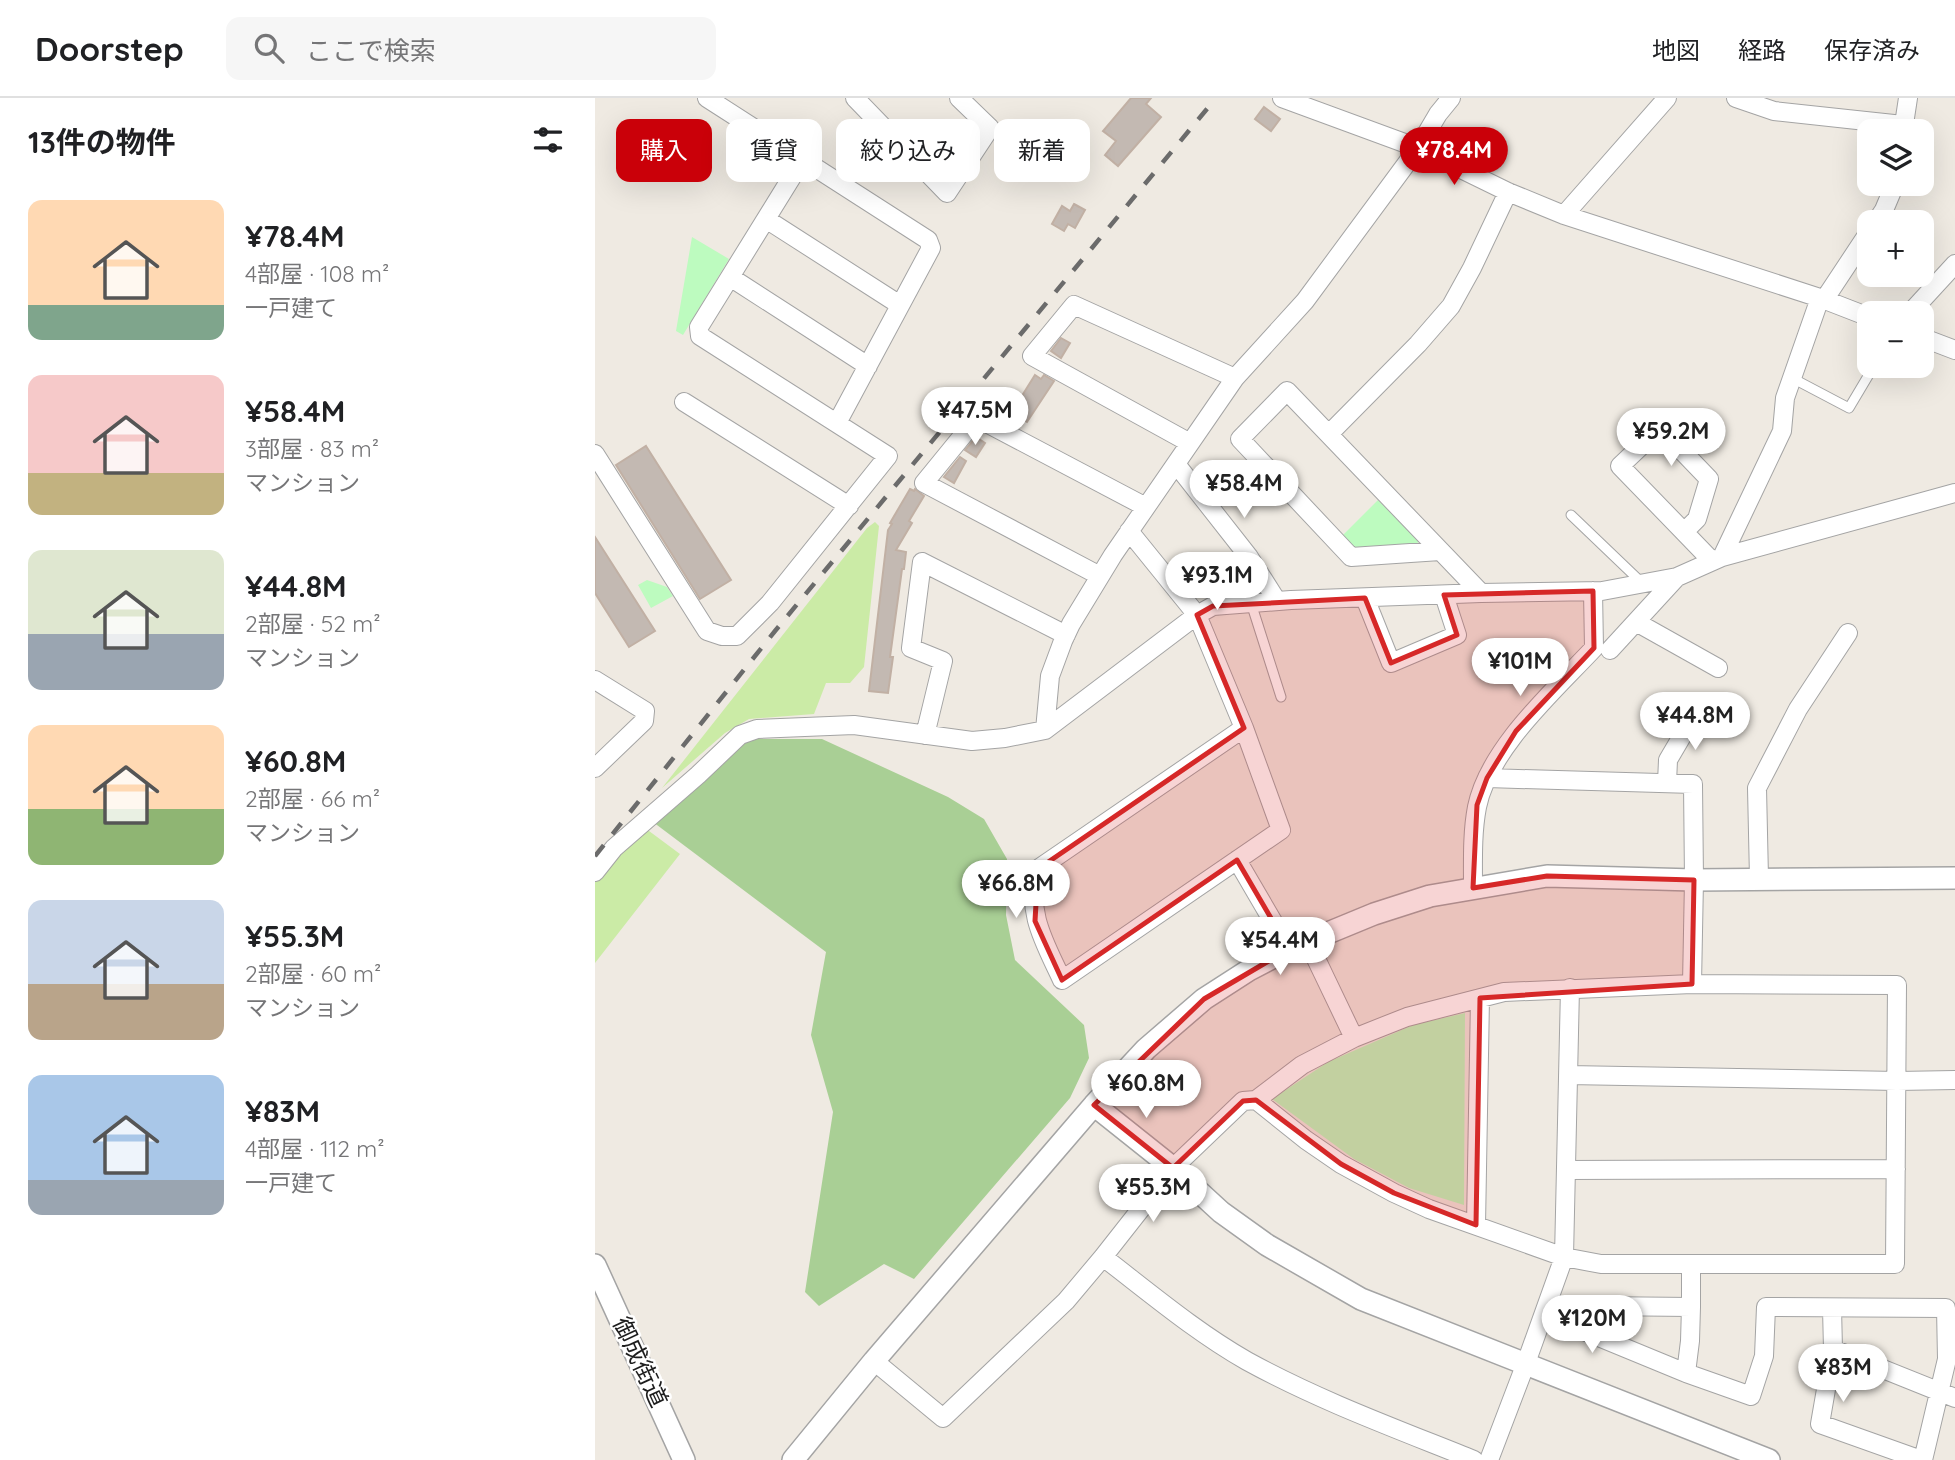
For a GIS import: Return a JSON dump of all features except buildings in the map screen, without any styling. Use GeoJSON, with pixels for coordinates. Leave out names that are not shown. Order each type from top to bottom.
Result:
{"type":"FeatureCollection","features":[{"type":"Feature","properties":{"kind":"street"},"geometry":{"type":"LineString","coordinates":[[707,98],[740,119]]}},
{"type":"Feature","properties":{"kind":"street"},"geometry":{"type":"LineString","coordinates":[[855,98],[947,193],[990,128],[960,98]]}},
{"type":"Feature","properties":{"kind":"street"},"geometry":{"type":"LineString","coordinates":[[1283,98],[1418,148],[1508,192],[1564,215],[1857,312]]}},
{"type":"Feature","properties":{"kind":"street"},"geometry":{"type":"LineString","coordinates":[[1045,730],[1050,676],[1066,635],[1100,576],[1235,378],[1305,301],[1418,148],[1451,98]]}},
{"type":"Feature","properties":{"kind":"street"},"geometry":{"type":"LineString","coordinates":[[1564,215],[1667,98]]}},
{"type":"Feature","properties":{"kind":"street"},"geometry":{"type":"LineString","coordinates":[[1736,98],[1774,111],[1857,122]]}},
{"type":"Feature","properties":{"kind":"street"},"geometry":{"type":"LineString","coordinates":[[1904,119],[1908,98]]}},
{"type":"Feature","properties":{"kind":"street"},"geometry":{"type":"LineString","coordinates":[[822,171],[928,240],[931,248],[837,423]]}},
{"type":"Feature","properties":{"kind":"street"},"geometry":{"type":"LineString","coordinates":[[595,454],[707,631],[722,636],[737,636],[770,603],[888,456],[700,336],[699,327],[789,182]]}},
{"type":"Feature","properties":{"kind":"street"},"geometry":{"type":"LineString","coordinates":[[1329,434],[1418,344],[1451,306],[1508,192]]}},
{"type":"Feature","properties":{"kind":"street"},"geometry":{"type":"LineString","coordinates":[[766,219],[900,305]]}},
{"type":"Feature","properties":{"kind":"street"},"geometry":{"type":"LineString","coordinates":[[1717,559],[1782,431],[1785,398],[1822,299],[1857,249]]}},
{"type":"Feature","properties":{"kind":"street"},"geometry":{"type":"LineString","coordinates":[[1921,301],[1955,264]]}},
{"type":"Feature","properties":{"kind":"street"},"geometry":{"type":"LineString","coordinates":[[730,277],[868,366]]}},
{"type":"Feature","properties":{"kind":"street"},"geometry":{"type":"LineString","coordinates":[[1190,443],[1031,356],[1074,305],[1235,378]]}},
{"type":"Feature","properties":{"kind":"street"},"geometry":{"type":"LineString","coordinates":[[1934,342],[1955,350]]}},
{"type":"Feature","properties":{"kind":"street"},"geometry":{"type":"LineString","coordinates":[[1440,551],[1352,557],[1240,439],[1287,391],[1482,593]]}},
{"type":"Feature","properties":{"kind":"street"},"geometry":{"type":"LineString","coordinates":[[684,402],[849,506]]}},
{"type":"Feature","properties":{"kind":"street"},"geometry":{"type":"LineString","coordinates":[[1100,576],[924,483],[977,418],[1146,507]]}},
{"type":"Feature","properties":{"kind":"street"},"geometry":{"type":"LineString","coordinates":[[1684,532],[1696,519],[1709,479],[1660,428],[1620,466],[1684,532],[1717,559]]}},
{"type":"Feature","properties":{"kind":"street"},"geometry":{"type":"LineString","coordinates":[[1176,464],[1249,557],[1277,601]]}},
{"type":"Feature","properties":{"kind":"street"},"geometry":{"type":"LineString","coordinates":[[595,872],[614,848],[740,735],[757,729],[854,725],[972,741],[1045,730],[1197,615],[1213,606],[1482,593],[1602,591],[1677,577],[1717,559],[1955,493]]}},
{"type":"Feature","properties":{"kind":"street"},"geometry":{"type":"LineString","coordinates":[[1129,531],[1197,615],[1244,728],[1281,830],[1062,980],[1035,921],[1034,884],[1038,869],[1244,728]]}},
{"type":"Feature","properties":{"kind":"street"},"geometry":{"type":"LineString","coordinates":[[925,735],[943,661],[911,648],[922,562],[1066,635]]}},
{"type":"Feature","properties":{"kind":"street"},"geometry":{"type":"LineString","coordinates":[[1611,650],[1677,577]]}},
{"type":"Feature","properties":{"kind":"street"},"geometry":{"type":"LineString","coordinates":[[1473,888],[1473,843],[1477,806],[1487,778],[1516,731],[1594,648],[1593,591]]}},
{"type":"Feature","properties":{"kind":"street"},"geometry":{"type":"LineString","coordinates":[[1365,598],[1391,663],[1457,635],[1444,595]]}},
{"type":"Feature","properties":{"kind":"street"},"geometry":{"type":"LineString","coordinates":[[1636,622],[1718,668]]}},
{"type":"Feature","properties":{"kind":"street"},"geometry":{"type":"LineString","coordinates":[[1759,878],[1756,788],[1798,709],[1849,633]]}},
{"type":"Feature","properties":{"kind":"street"},"geometry":{"type":"LineString","coordinates":[[595,680],[645,711],[644,721],[595,768]]}},
{"type":"Feature","properties":{"kind":"street"},"geometry":{"type":"LineString","coordinates":[[1667,783],[1668,760],[1695,714]]}},
{"type":"Feature","properties":{"kind":"street"},"geometry":{"type":"LineString","coordinates":[[1487,778],[1693,784],[1692,984]]}},
{"type":"Feature","properties":{"kind":"street"},"geometry":{"type":"LineString","coordinates":[[1237,860],[1298,945],[1354,1038]]}},
{"type":"Feature","properties":{"kind":"street"},"geometry":{"type":"LineString","coordinates":[[793,1460],[874,1361],[1094,1105],[1146,1049],[1204,999],[1249,970],[1298,945],[1374,914],[1430,896],[1547,876],[1694,880],[1955,878]]}},
{"type":"Feature","properties":{"kind":"street"},"geometry":{"type":"LineString","coordinates":[[874,1361],[943,1418],[1066,1301],[1173,1168],[1244,1101],[1256,1100],[1302,1065],[1354,1038],[1407,1017],[1504,992],[1692,984],[1897,985],[1895,1264],[1601,1264],[1564,1256],[1476,1226],[1406,1198],[1341,1164],[1305,1140],[1256,1100]]}},
{"type":"Feature","properties":{"kind":"street"},"geometry":{"type":"LineString","coordinates":[[1489,1460],[1564,1256],[1570,988]]}},
{"type":"Feature","properties":{"kind":"street"},"geometry":{"type":"LineString","coordinates":[[1476,1226],[1480,998]]}},
{"type":"Feature","properties":{"kind":"street"},"geometry":{"type":"LineString","coordinates":[[1568,1075],[1955,1080]]}},
{"type":"Feature","properties":{"kind":"street"},"geometry":{"type":"LineString","coordinates":[[1094,1105],[1173,1168],[1221,1212],[1267,1245],[1361,1299],[1769,1460]]}},
{"type":"Feature","properties":{"kind":"street"},"geometry":{"type":"LineString","coordinates":[[1566,1170],[1896,1169]]}},
{"type":"Feature","properties":{"kind":"street"},"geometry":{"type":"LineString","coordinates":[[1103,1257],[1171,1310],[1245,1359],[1338,1406],[1474,1460]]}},
{"type":"Feature","properties":{"kind":"street"},"geometry":{"type":"LineString","coordinates":[[1686,1373],[1690,1341],[1691,1264]]}},
{"type":"Feature","properties":{"kind":"street","name":"御成街道"},"geometry":{"type":"LineString","coordinates":[[595,1265],[684,1460]]}},
{"type":"Feature","properties":{"kind":"street"},"geometry":{"type":"LineString","coordinates":[[1691,1307],[1596,1306],[1584,1331],[1686,1373],[1751,1396],[1764,1356],[1766,1307],[1946,1308],[1947,1395],[1922,1460],[1820,1424],[1833,1349],[1832,1308]]}},
{"type":"Feature","properties":{"kind":"street"},"geometry":{"type":"LineString","coordinates":[[1833,1349],[1947,1395]]}},
{"type":"Feature","properties":{"kind":"lane"},"geometry":{"type":"LineString","coordinates":[[1792,378],[1849,408],[1867,378]]}},
{"type":"Feature","properties":{"kind":"lane"},"geometry":{"type":"LineString","coordinates":[[1571,515],[1642,584]]}},
{"type":"Feature","properties":{"kind":"lane"},"geometry":{"type":"LineString","coordinates":[[1251,603],[1281,697]]}},
{"type":"Feature","properties":{"kind":"highlighted area"},"geometry":{"type":"Polygon","coordinates":[[[1593,591],[1594,648],[1516,731],[1487,778],[1477,805],[1473,888],[1547,876],[1694,880],[1692,984],[1480,998],[1476,1225],[1394,1193],[1341,1164],[1256,1100],[1243,1101],[1173,1168],[1094,1105],[1204,999],[1289,949],[1237,860],[1062,980],[1035,921],[1038,869],[1244,728],[1197,615],[1213,606],[1365,598],[1391,663],[1457,635],[1444,595],[1593,591]]]}},
{"type":"Feature","properties":{"kind":"green space"},"geometry":{"type":"Polygon","coordinates":[[[692,237],[729,259],[683,335],[676,331],[692,237]]]}},
{"type":"Feature","properties":{"kind":"green space"},"geometry":{"type":"Polygon","coordinates":[[[1378,500],[1419,541],[1411,551],[1357,553],[1338,540],[1378,500]]]}},
{"type":"Feature","properties":{"kind":"green space"},"geometry":{"type":"Polygon","coordinates":[[[875,522],[879,526],[864,667],[850,683],[826,683],[814,714],[749,719],[725,733],[662,788],[867,528],[875,522]]]}},
{"type":"Feature","properties":{"kind":"green space"},"geometry":{"type":"Polygon","coordinates":[[[647,580],[667,587],[673,596],[651,608],[638,585],[647,580]]]}},
{"type":"Feature","properties":{"kind":"green space"},"geometry":{"type":"Polygon","coordinates":[[[743,739],[822,739],[948,797],[984,819],[1007,859],[1006,915],[1015,960],[1084,1025],[1089,1058],[1070,1098],[914,1279],[884,1264],[819,1306],[805,1292],[833,1112],[811,1035],[826,952],[653,822],[743,739]]]}},
{"type":"Feature","properties":{"kind":"green space"},"geometry":{"type":"Polygon","coordinates":[[[645,828],[680,854],[595,963],[595,878],[645,828]]]}},
{"type":"Feature","properties":{"kind":"green space"},"geometry":{"type":"Polygon","coordinates":[[[1465,1013],[1464,1205],[1409,1188],[1354,1159],[1272,1099],[1328,1062],[1413,1025],[1465,1013]]]}},
{"type":"Feature","properties":{"kind":"railway"},"geometry":{"type":"LineString","coordinates":[[595,856],[775,631],[1216,98]]}}]}
